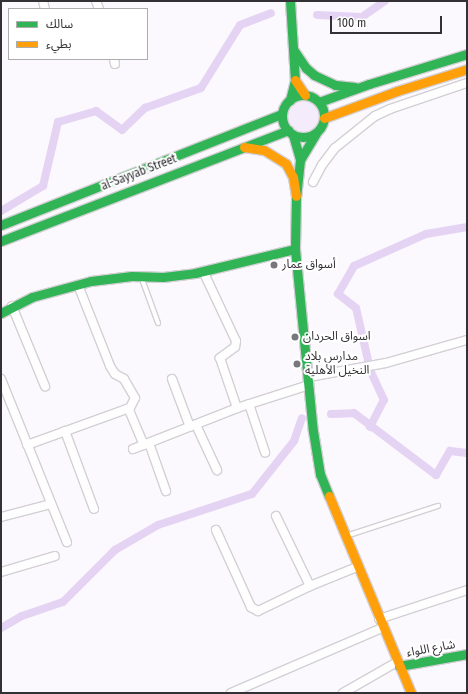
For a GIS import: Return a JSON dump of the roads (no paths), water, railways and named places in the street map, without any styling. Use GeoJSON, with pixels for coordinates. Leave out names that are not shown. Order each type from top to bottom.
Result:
{"type":"FeatureCollection","features":[{"type":"Feature","properties":{"kind":"main road"},"geometry":{"type":"LineString","coordinates":[[290,1],[295,80],[290,100],[283,109],[282,114],[283,123],[290,132],[300,160]]}},
{"type":"Feature","properties":{"kind":"main road"},"geometry":{"type":"LineString","coordinates":[[293,49],[306,68],[324,81],[346,87],[369,84]]}},
{"type":"Feature","properties":{"kind":"main road"},"geometry":{"type":"LineString","coordinates":[[319,102],[369,84],[467,54]]}},
{"type":"Feature","properties":{"kind":"main road"},"geometry":{"type":"LineString","coordinates":[[324,118],[398,91],[467,69]]}},
{"type":"Feature","properties":{"kind":"main road"},"geometry":{"type":"LineString","coordinates":[[295,80],[306,95],[319,102],[322,107],[324,118],[320,129],[300,160],[296,196],[296,249],[313,431],[320,474],[357,568],[411,693]]}},
{"type":"Feature","properties":{"kind":"main road"},"geometry":{"type":"LineString","coordinates":[[290,100],[300,95],[306,95]]}},
{"type":"Feature","properties":{"kind":"main road","name":"al-Sayyab Street"},"geometry":{"type":"LineString","coordinates":[[1,225],[282,114]]}},
{"type":"Feature","properties":{"kind":"main road"},"geometry":{"type":"LineString","coordinates":[[290,132],[305,137],[316,133]]}},
{"type":"Feature","properties":{"kind":"main road","name":"al-Sayyab Street"},"geometry":{"type":"LineString","coordinates":[[1,241],[241,147],[290,132]]}},
{"type":"Feature","properties":{"kind":"main road"},"geometry":{"type":"LineString","coordinates":[[241,147],[264,150],[286,164],[293,177],[296,196]]}},
{"type":"Feature","properties":{"kind":"main road"},"geometry":{"type":"LineString","coordinates":[[1,313],[32,297],[109,278],[163,277],[203,271],[296,249]]}},
{"type":"Feature","properties":{"kind":"main road","name":"شارع اللواء"},"geometry":{"type":"LineString","coordinates":[[398,664],[467,654]]}},
{"type":"Feature","properties":{"kind":"street"},"geometry":{"type":"LineString","coordinates":[[313,182],[322,165],[335,148],[375,116],[390,109],[467,83]]}},
{"type":"Feature","properties":{"kind":"street"},"geometry":{"type":"LineString","coordinates":[[203,271],[236,341],[235,347],[220,358],[237,408]]}},
{"type":"Feature","properties":{"kind":"street"},"geometry":{"type":"LineString","coordinates":[[78,285],[110,366],[115,374],[124,379],[135,398],[129,410]]}},
{"type":"Feature","properties":{"kind":"street"},"geometry":{"type":"LineString","coordinates":[[12,306],[45,386]]}},
{"type":"Feature","properties":{"kind":"street"},"geometry":{"type":"LineString","coordinates":[[133,449],[309,381],[386,363],[467,340]]}},
{"type":"Feature","properties":{"kind":"street"},"geometry":{"type":"LineString","coordinates":[[1,379],[67,542]]}},
{"type":"Feature","properties":{"kind":"street"},"geometry":{"type":"LineString","coordinates":[[172,379],[193,426],[217,470]]}},
{"type":"Feature","properties":{"kind":"street"},"geometry":{"type":"LineString","coordinates":[[249,404],[265,452]]}},
{"type":"Feature","properties":{"kind":"street"},"geometry":{"type":"LineString","coordinates":[[27,445],[127,409],[129,410]]}},
{"type":"Feature","properties":{"kind":"street"},"geometry":{"type":"LineString","coordinates":[[129,410],[146,444],[166,491]]}},
{"type":"Feature","properties":{"kind":"street"},"geometry":{"type":"LineString","coordinates":[[65,431],[94,509]]}},
{"type":"Feature","properties":{"kind":"street"},"geometry":{"type":"LineString","coordinates":[[1,517],[51,504]]}},
{"type":"Feature","properties":{"kind":"street"},"geometry":{"type":"LineString","coordinates":[[276,516],[310,586]]}},
{"type":"Feature","properties":{"kind":"street"},"geometry":{"type":"LineString","coordinates":[[216,530],[251,607],[258,611],[310,586],[357,568]]}},
{"type":"Feature","properties":{"kind":"street"},"geometry":{"type":"LineString","coordinates":[[1,572],[54,556]]}},
{"type":"Feature","properties":{"kind":"street"},"geometry":{"type":"LineString","coordinates":[[231,693],[381,624],[467,590]]}},
{"type":"Feature","properties":{"kind":"street"},"geometry":{"type":"LineString","coordinates":[[343,693],[398,664]]}},
{"type":"Feature","properties":{"kind":"lane"},"geometry":{"type":"LineString","coordinates":[[141,277],[158,323]]}},
{"type":"Feature","properties":{"kind":"lane"},"geometry":{"type":"LineString","coordinates":[[344,536],[438,506]]}},
{"type":"Feature","properties":{"kind":"waterway"},"geometry":{"type":"LineString","coordinates":[[317,15],[362,17],[385,1]]}},
{"type":"Feature","properties":{"kind":"waterway"},"geometry":{"type":"LineString","coordinates":[[1,211],[43,186],[58,122],[96,111],[122,130],[145,108],[201,88],[240,25],[271,13]]}},
{"type":"Feature","properties":{"kind":"waterway"},"geometry":{"type":"LineString","coordinates":[[368,360],[356,308],[338,294],[354,266],[426,234],[467,227]]}},
{"type":"Feature","properties":{"kind":"waterway"},"geometry":{"type":"LineString","coordinates":[[370,427],[384,400],[371,372]]}},
{"type":"Feature","properties":{"kind":"waterway"},"geometry":{"type":"LineString","coordinates":[[331,414],[354,413],[436,475],[450,451],[467,453]]}},
{"type":"Feature","properties":{"kind":"waterway"},"geometry":{"type":"LineString","coordinates":[[1,628],[22,616],[63,602],[115,550],[158,525],[252,494],[294,441],[302,418]]}},
{"type":"Feature","properties":{"kind":"place","name":"أسواق عمار"},"geometry":{"type":"Point","coordinates":[274,265]}},
{"type":"Feature","properties":{"kind":"place","name":"اسواق الحردان"},"geometry":{"type":"Point","coordinates":[295,337]}},
{"type":"Feature","properties":{"kind":"place","name":"مدارس بلاد النخيل الأهلية"},"geometry":{"type":"Point","coordinates":[297,364]}}]}
